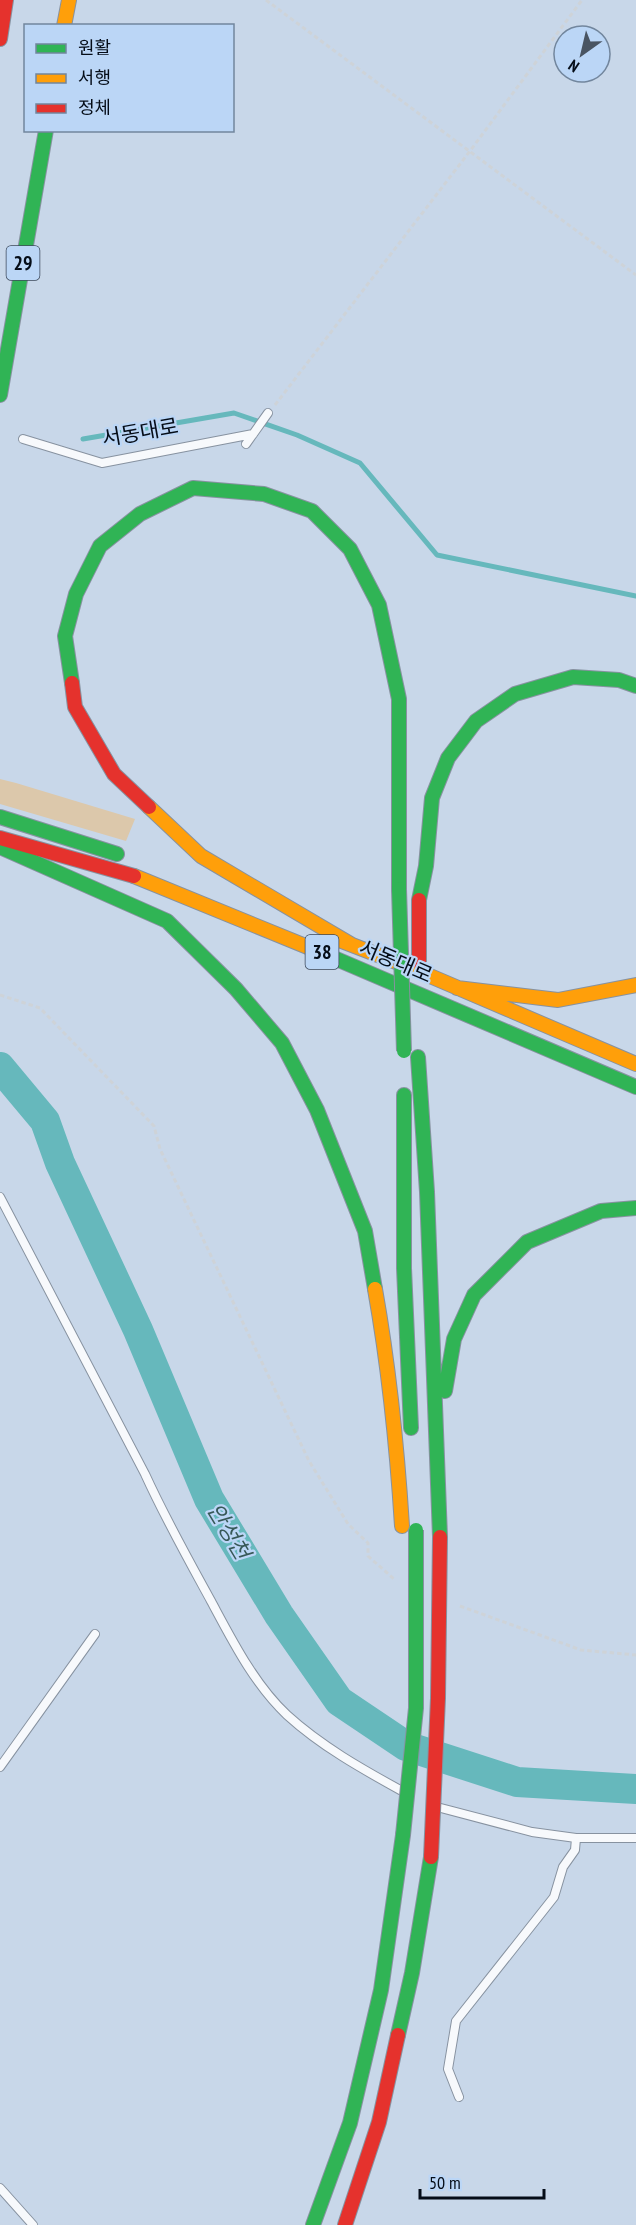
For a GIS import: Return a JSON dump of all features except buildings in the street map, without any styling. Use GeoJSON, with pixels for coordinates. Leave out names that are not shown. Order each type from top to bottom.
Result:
{"type":"FeatureCollection","features":[{"type":"Feature","properties":{"kind":"main road"},"geometry":{"type":"LineString","coordinates":[[0,39],[6,0]]}},
{"type":"Feature","properties":{"kind":"main road"},"geometry":{"type":"LineString","coordinates":[[64,24],[69,0]]}},
{"type":"Feature","properties":{"kind":"main road","name":"29"},"geometry":{"type":"LineString","coordinates":[[0,395],[46,132]]}},
{"type":"Feature","properties":{"kind":"main road"},"geometry":{"type":"LineString","coordinates":[[352,945],[201,856],[114,774],[75,706],[65,636],[76,594],[100,546],[140,514],[193,488],[264,494],[312,511],[350,549],[379,605],[399,699],[399,889],[404,1057]]}},
{"type":"Feature","properties":{"kind":"main road"},"geometry":{"type":"LineString","coordinates":[[419,1012],[419,900],[426,866],[432,798],[448,758],[476,721],[515,694],[573,677],[619,680],[636,686]]}},
{"type":"Feature","properties":{"kind":"main road"},"geometry":{"type":"LineString","coordinates":[[0,817],[130,859]]}},
{"type":"Feature","properties":{"kind":"main road","name":"서동대로"},"geometry":{"type":"LineString","coordinates":[[0,838],[122,871],[277,933],[636,1087]]}},
{"type":"Feature","properties":{"kind":"main road"},"geometry":{"type":"LineString","coordinates":[[0,847],[167,921],[236,989],[282,1043],[317,1110],[365,1231],[386,1353],[397,1449],[416,1708]]}},
{"type":"Feature","properties":{"kind":"main road","name":"서동대로"},"geometry":{"type":"LineString","coordinates":[[277,916],[457,988],[636,1064]]}},
{"type":"Feature","properties":{"kind":"main road"},"geometry":{"type":"LineString","coordinates":[[457,988],[558,1000],[636,985]]}},
{"type":"Feature","properties":{"kind":"main road"},"geometry":{"type":"LineString","coordinates":[[345,2225],[379,2122],[411,1973],[431,1857],[438,1698],[440,1537],[427,1192],[418,1051]]}},
{"type":"Feature","properties":{"kind":"main road"},"geometry":{"type":"LineString","coordinates":[[404,1086],[404,1268],[412,1446]]}},
{"type":"Feature","properties":{"kind":"main road"},"geometry":{"type":"LineString","coordinates":[[436,1446],[454,1339],[474,1295],[528,1242],[600,1211],[636,1209]]}},
{"type":"Feature","properties":{"kind":"main road"},"geometry":{"type":"LineString","coordinates":[[313,2225],[350,2123],[381,1990],[403,1835],[416,1708],[415,1506]]}},
{"type":"Feature","properties":{"kind":"lane"},"geometry":{"type":"LineString","coordinates":[[246,444],[268,413]]}},
{"type":"Feature","properties":{"kind":"lane","name":"서동대로"},"geometry":{"type":"LineString","coordinates":[[23,439],[102,463],[255,431]]}},
{"type":"Feature","properties":{"kind":"lane"},"geometry":{"type":"LineString","coordinates":[[0,1197],[145,1474],[163,1514],[243,1659],[285,1713],[313,1736],[368,1773],[418,1798]]}},
{"type":"Feature","properties":{"kind":"lane"},"geometry":{"type":"LineString","coordinates":[[0,1767],[94,1634]]}},
{"type":"Feature","properties":{"kind":"lane"},"geometry":{"type":"LineString","coordinates":[[427,1802],[445,1810],[532,1832],[576,1838],[636,1838]]}},
{"type":"Feature","properties":{"kind":"lane"},"geometry":{"type":"LineString","coordinates":[[459,2097],[447,2069],[456,2021],[554,1897],[563,1867],[575,1850],[576,1838]]}},
{"type":"Feature","properties":{"kind":"lane"},"geometry":{"type":"LineString","coordinates":[[0,2188],[33,2225]]}},
{"type":"Feature","properties":{"kind":"path"},"geometry":{"type":"LineString","coordinates":[[266,0],[636,275]]}},
{"type":"Feature","properties":{"kind":"path"},"geometry":{"type":"LineString","coordinates":[[268,413],[470,151],[582,0]]}},
{"type":"Feature","properties":{"kind":"path"},"geometry":{"type":"LineString","coordinates":[[0,995],[40,1008],[154,1126],[160,1149],[309,1461],[348,1524],[368,1543],[368,1556],[395,1580]]}},
{"type":"Feature","properties":{"kind":"path"},"geometry":{"type":"LineString","coordinates":[[459,1606],[581,1650],[636,1655]]}},
{"type":"Feature","properties":{"kind":"shaded area"},"geometry":{"type":"Polygon","coordinates":[[[0,779],[135,819],[126,841],[0,804],[0,779]]]}},
{"type":"Feature","properties":{"kind":"waterway"},"geometry":{"type":"LineString","coordinates":[[83,439],[234,413],[297,435],[360,463],[437,555],[636,596]]}},
{"type":"Feature","properties":{"kind":"waterway","name":"안성천"},"geometry":{"type":"LineString","coordinates":[[0,1067],[45,1121],[60,1163],[138,1330],[209,1499],[279,1615],[339,1701],[406,1746],[517,1782],[636,1789]]}},
{"type":"Feature","properties":{"kind":"traffic: fast"},"geometry":{"type":"LineString","coordinates":[[0,395],[46,132]]}},
{"type":"Feature","properties":{"kind":"traffic: fast"},"geometry":{"type":"LineString","coordinates":[[72,683],[65,636],[76,594],[100,546],[140,514],[193,488],[264,494],[312,511],[350,549],[379,605],[399,699],[399,889]]}},
{"type":"Feature","properties":{"kind":"traffic: fast"},"geometry":{"type":"LineString","coordinates":[[419,900],[426,866],[432,798],[448,758],[476,721],[515,694],[573,677],[619,680],[636,686]]}},
{"type":"Feature","properties":{"kind":"traffic: fast"},"geometry":{"type":"LineString","coordinates":[[0,817],[117,854]]}},
{"type":"Feature","properties":{"kind":"traffic: fast"},"geometry":{"type":"LineString","coordinates":[[0,847],[167,921],[236,989],[282,1043],[317,1110],[365,1231],[375,1289]]}},
{"type":"Feature","properties":{"kind":"traffic: fast"},"geometry":{"type":"LineString","coordinates":[[399,889],[404,1051]]}},
{"type":"Feature","properties":{"kind":"traffic: fast"},"geometry":{"type":"LineString","coordinates":[[320,952],[636,1087]]}},
{"type":"Feature","properties":{"kind":"traffic: fast"},"geometry":{"type":"LineString","coordinates":[[418,1057],[427,1192],[440,1537]]}},
{"type":"Feature","properties":{"kind":"traffic: fast"},"geometry":{"type":"LineString","coordinates":[[404,1095],[404,1268],[411,1428]]}},
{"type":"Feature","properties":{"kind":"traffic: fast"},"geometry":{"type":"LineString","coordinates":[[445,1391],[454,1339],[474,1295],[527,1242],[601,1211],[636,1208]]}},
{"type":"Feature","properties":{"kind":"traffic: fast"},"geometry":{"type":"LineString","coordinates":[[403,1835],[416,1708],[416,1530]]}},
{"type":"Feature","properties":{"kind":"traffic: fast"},"geometry":{"type":"LineString","coordinates":[[313,2225],[350,2123],[381,1990],[403,1835]]}},
{"type":"Feature","properties":{"kind":"traffic: fast"},"geometry":{"type":"LineString","coordinates":[[398,2035],[412,1973],[431,1857]]}},
{"type":"Feature","properties":{"kind":"traffic: slow"},"geometry":{"type":"LineString","coordinates":[[64,24],[69,0]]}},
{"type":"Feature","properties":{"kind":"traffic: slow"},"geometry":{"type":"LineString","coordinates":[[149,807],[201,856],[352,945]]}},
{"type":"Feature","properties":{"kind":"traffic: slow"},"geometry":{"type":"LineString","coordinates":[[134,876],[320,952]]}},
{"type":"Feature","properties":{"kind":"traffic: slow"},"geometry":{"type":"LineString","coordinates":[[334,938],[409,967],[636,1064]]}},
{"type":"Feature","properties":{"kind":"traffic: slow"},"geometry":{"type":"LineString","coordinates":[[457,988],[558,1000],[636,985]]}},
{"type":"Feature","properties":{"kind":"traffic: slow"},"geometry":{"type":"LineString","coordinates":[[375,1289],[392,1407],[402,1526]]}},
{"type":"Feature","properties":{"kind":"traffic: jam"},"geometry":{"type":"LineString","coordinates":[[0,39],[6,0]]}},
{"type":"Feature","properties":{"kind":"traffic: jam"},"geometry":{"type":"LineString","coordinates":[[72,683],[75,707],[114,774],[149,807]]}},
{"type":"Feature","properties":{"kind":"traffic: jam"},"geometry":{"type":"LineString","coordinates":[[0,838],[134,876]]}},
{"type":"Feature","properties":{"kind":"traffic: jam"},"geometry":{"type":"LineString","coordinates":[[419,900],[419,962]]}},
{"type":"Feature","properties":{"kind":"traffic: jam"},"geometry":{"type":"LineString","coordinates":[[431,1857],[438,1698],[440,1537]]}},
{"type":"Feature","properties":{"kind":"traffic: jam"},"geometry":{"type":"LineString","coordinates":[[345,2225],[379,2122],[398,2035]]}}]}
